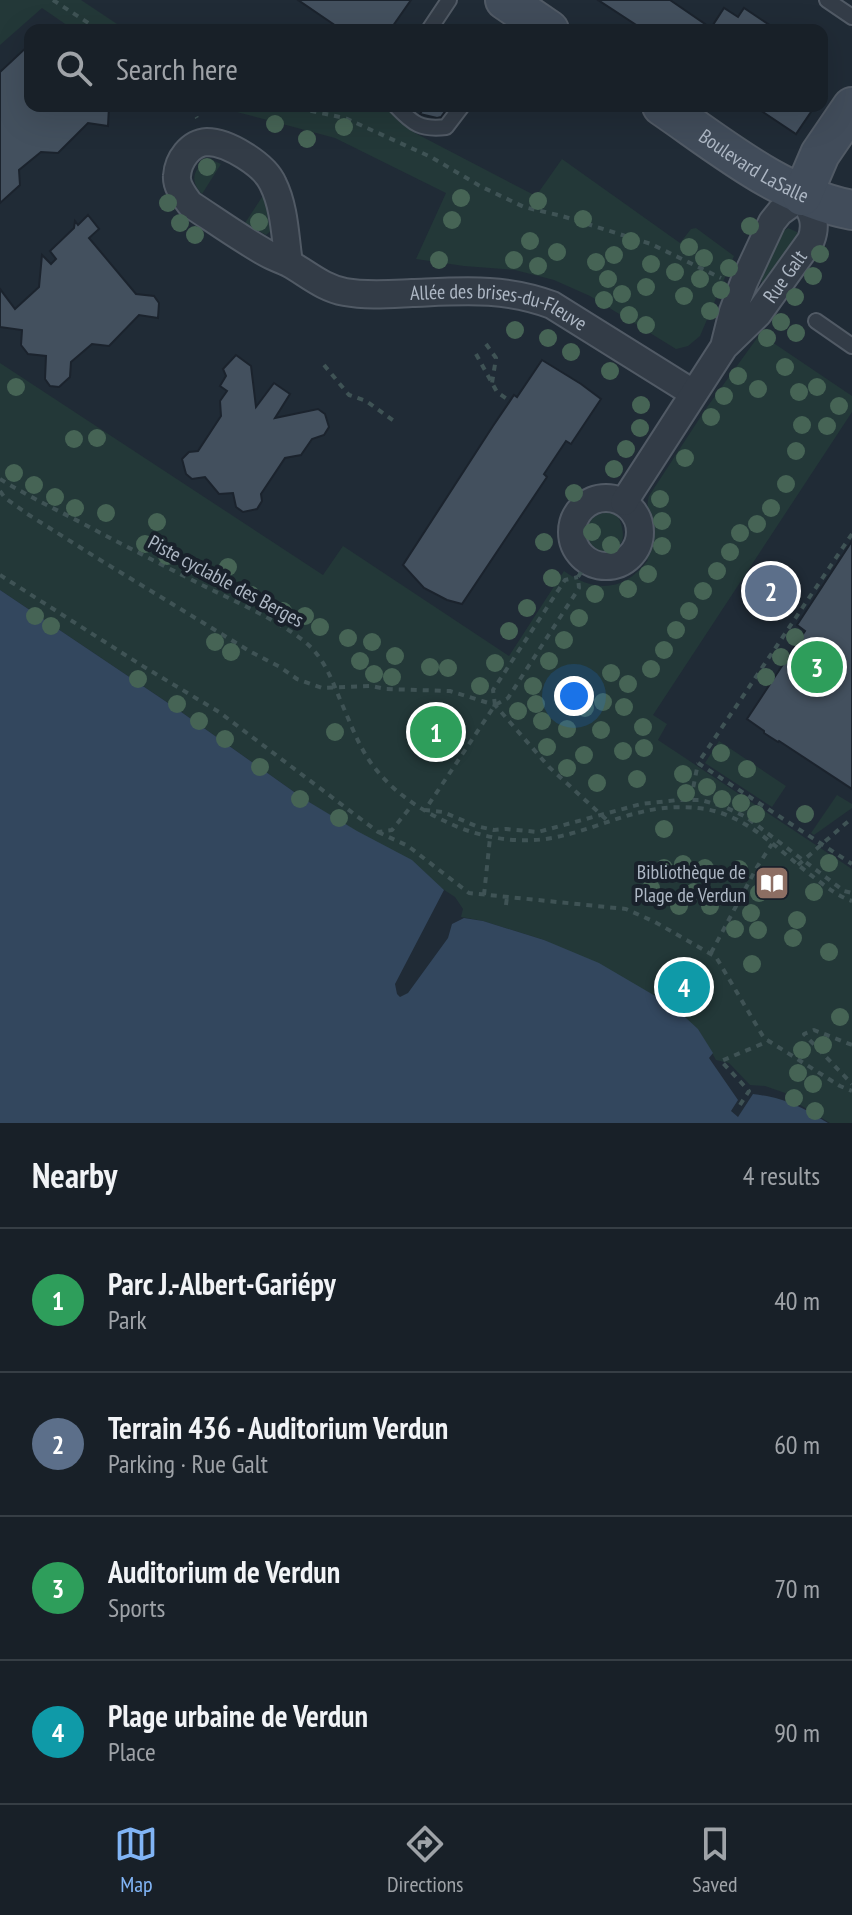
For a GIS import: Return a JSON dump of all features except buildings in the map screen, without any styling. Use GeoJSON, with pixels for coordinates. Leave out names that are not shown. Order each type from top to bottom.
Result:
{"type":"FeatureCollection","features":[{"type":"Feature","properties":{"kind":"main road"},"geometry":{"type":"LineString","coordinates":[[509,1],[541,24]]}},
{"type":"Feature","properties":{"kind":"main road","name":"Rue Galt"},"geometry":{"type":"LineString","coordinates":[[802,196],[820,154],[852,107]]}},
{"type":"Feature","properties":{"kind":"main road","name":"Boulevard LaSalle"},"geometry":{"type":"LineString","coordinates":[[671,112],[776,183],[802,196],[852,210]]}},
{"type":"Feature","properties":{"kind":"street","name":"Allée des brises-du-Fleuve"},"geometry":{"type":"LineString","coordinates":[[289,263],[281,206],[265,171],[243,155],[219,144],[205,142],[193,146],[182,159],[176,178],[190,204],[269,255],[289,263],[325,286],[344,292],[463,291],[529,296],[552,305],[693,393]]}},
{"type":"Feature","properties":{"kind":"street","name":"Rue Galt"},"geometry":{"type":"LineString","coordinates":[[624,502],[724,347],[758,314],[811,240],[815,232],[814,217],[802,196],[772,222],[739,293],[724,347]]}},
{"type":"Feature","properties":{"kind":"street"},"geometry":{"type":"LineString","coordinates":[[613,498],[624,502],[639,523],[637,548],[620,564],[583,570],[571,537],[574,517],[591,501],[613,498]]}},
{"type":"Feature","properties":{"kind":"lane"},"geometry":{"type":"LineString","coordinates":[[433,24],[449,0]]}},
{"type":"Feature","properties":{"kind":"lane"},"geometry":{"type":"LineString","coordinates":[[827,0],[852,17]]}},
{"type":"Feature","properties":{"kind":"lane"},"geometry":{"type":"LineString","coordinates":[[401,112],[419,126],[432,129],[446,127],[457,112]]}},
{"type":"Feature","properties":{"kind":"lane"},"geometry":{"type":"LineString","coordinates":[[816,321],[852,346]]}},
{"type":"Feature","properties":{"kind":"path"},"geometry":{"type":"LineString","coordinates":[[53,0],[90,24]]}},
{"type":"Feature","properties":{"kind":"path"},"geometry":{"type":"LineString","coordinates":[[316,112],[345,118],[431,157],[524,207],[651,244],[730,282]]}},
{"type":"Feature","properties":{"kind":"path"},"geometry":{"type":"LineString","coordinates":[[486,344],[496,358],[492,383]]}},
{"type":"Feature","properties":{"kind":"path"},"geometry":{"type":"LineString","coordinates":[[476,354],[497,392],[510,401]]}},
{"type":"Feature","properties":{"kind":"path"},"geometry":{"type":"LineString","coordinates":[[324,365],[349,395],[366,401],[394,421]]}},
{"type":"Feature","properties":{"kind":"path","name":"Piste cyclable des Berges"},"geometry":{"type":"LineString","coordinates":[[0,479],[261,614],[307,643],[327,669],[373,766],[413,804],[449,824],[490,837],[536,840],[645,810],[663,807],[708,809],[747,825],[841,897],[852,901]]}},
{"type":"Feature","properties":{"kind":"path"},"geometry":{"type":"LineString","coordinates":[[0,491],[29,515],[297,679],[322,688],[371,686],[450,691],[495,705],[549,767],[608,821]]}},
{"type":"Feature","properties":{"kind":"path"},"geometry":{"type":"LineString","coordinates":[[689,808],[698,763],[852,534]]}},
{"type":"Feature","properties":{"kind":"path"},"geometry":{"type":"LineString","coordinates":[[495,705],[493,690],[565,580],[583,570]]}},
{"type":"Feature","properties":{"kind":"path"},"geometry":{"type":"LineString","coordinates":[[583,570],[579,588],[508,698],[495,705],[425,810],[443,812],[494,830],[538,832],[641,804],[691,799],[725,807],[746,817],[844,891],[852,893]]}},
{"type":"Feature","properties":{"kind":"path"},"geometry":{"type":"LineString","coordinates":[[0,575],[219,712],[378,832],[408,846],[469,893],[626,909],[716,957],[764,1038],[852,1091]]}},
{"type":"Feature","properties":{"kind":"path"},"geometry":{"type":"LineString","coordinates":[[698,763],[852,862]]}},
{"type":"Feature","properties":{"kind":"path"},"geometry":{"type":"LineString","coordinates":[[378,832],[392,830],[413,804]]}},
{"type":"Feature","properties":{"kind":"path"},"geometry":{"type":"LineString","coordinates":[[798,865],[852,818]]}},
{"type":"Feature","properties":{"kind":"path"},"geometry":{"type":"LineString","coordinates":[[484,895],[490,837]]}},
{"type":"Feature","properties":{"kind":"path"},"geometry":{"type":"LineString","coordinates":[[711,954],[772,844]]}},
{"type":"Feature","properties":{"kind":"path"},"geometry":{"type":"LineString","coordinates":[[506,905],[507,897]]}},
{"type":"Feature","properties":{"kind":"path"},"geometry":{"type":"LineString","coordinates":[[852,1045],[814,1030],[804,1034],[852,1084]]}},
{"type":"Feature","properties":{"kind":"path"},"geometry":{"type":"LineString","coordinates":[[740,1105],[749,1091],[721,1061],[769,1041]]}},
{"type":"Feature","properties":{"kind":"green space"},"geometry":{"type":"Polygon","coordinates":[[[0,0],[81,0],[117,24],[65,24],[42,8],[0,45],[0,0]]]}},
{"type":"Feature","properties":{"kind":"green space"},"geometry":{"type":"Polygon","coordinates":[[[237,112],[391,112],[415,133],[536,196],[562,159],[680,243],[691,229],[696,228],[734,256],[700,336],[688,346],[676,349],[590,296],[554,280],[515,270],[416,259],[446,193],[335,138],[237,112]]]}},
{"type":"Feature","properties":{"kind":"green space"},"geometry":{"type":"Polygon","coordinates":[[[212,160],[221,164],[202,194],[195,183],[195,174],[201,165],[212,160]]]}},
{"type":"Feature","properties":{"kind":"green space"},"geometry":{"type":"Polygon","coordinates":[[[264,194],[272,230],[266,235],[245,223],[264,194]]]}},
{"type":"Feature","properties":{"kind":"green space"},"geometry":{"type":"Polygon","coordinates":[[[788,228],[797,232],[798,238],[764,284],[761,277],[781,233],[788,228]]]}},
{"type":"Feature","properties":{"kind":"green space"},"geometry":{"type":"Polygon","coordinates":[[[760,334],[852,396],[852,412],[653,715],[667,724],[658,740],[852,869],[852,1123],[830,1123],[785,1093],[750,1085],[729,1063],[716,1060],[698,1029],[544,940],[461,917],[463,909],[455,897],[304,799],[0,590],[0,363],[323,575],[343,546],[509,656],[564,571],[587,583],[609,586],[629,578],[648,560],[645,558],[652,530],[649,496],[705,410],[760,334]]]}},
{"type":"Feature","properties":{"kind":"green space"},"geometry":{"type":"Polygon","coordinates":[[[609,512],[617,513],[622,540],[615,549],[599,554],[586,541],[584,528],[592,518],[609,512]]]}},
{"type":"Feature","properties":{"kind":"green space"},"geometry":{"type":"Polygon","coordinates":[[[719,741],[786,786],[772,807],[705,763],[719,741]]]}},
{"type":"Feature","properties":{"kind":"green space"},"geometry":{"type":"Polygon","coordinates":[[[837,795],[852,804],[852,808],[814,835],[811,833],[837,795]]]}},
{"type":"Feature","properties":{"kind":"water"},"geometry":{"type":"Polygon","coordinates":[[[0,590],[304,799],[412,860],[444,890],[395,984],[400,997],[408,993],[448,938],[452,924],[464,918],[483,921],[544,940],[599,963],[674,1007],[698,1029],[713,1053],[709,1058],[738,1100],[731,1111],[738,1117],[753,1094],[792,1104],[828,1123],[0,1123],[0,590]]]}},
{"type":"Feature","properties":{"kind":"place","name":"Terrain 436 - Auditorium Verdun"},"geometry":{"type":"Point","coordinates":[771,591]}},
{"type":"Feature","properties":{"kind":"place","name":"Auditorium de Verdun"},"geometry":{"type":"Point","coordinates":[817,667]}},
{"type":"Feature","properties":{"kind":"place","name":"Parc J.-Albert-Gariépy"},"geometry":{"type":"Point","coordinates":[436,732]}},
{"type":"Feature","properties":{"kind":"place","name":"Bibliothèque de Plage de Verdun"},"geometry":{"type":"Point","coordinates":[772,883]}},
{"type":"Feature","properties":{"kind":"place","name":"Plage urbaine de Verdun"},"geometry":{"type":"Point","coordinates":[684,987]}}]}
